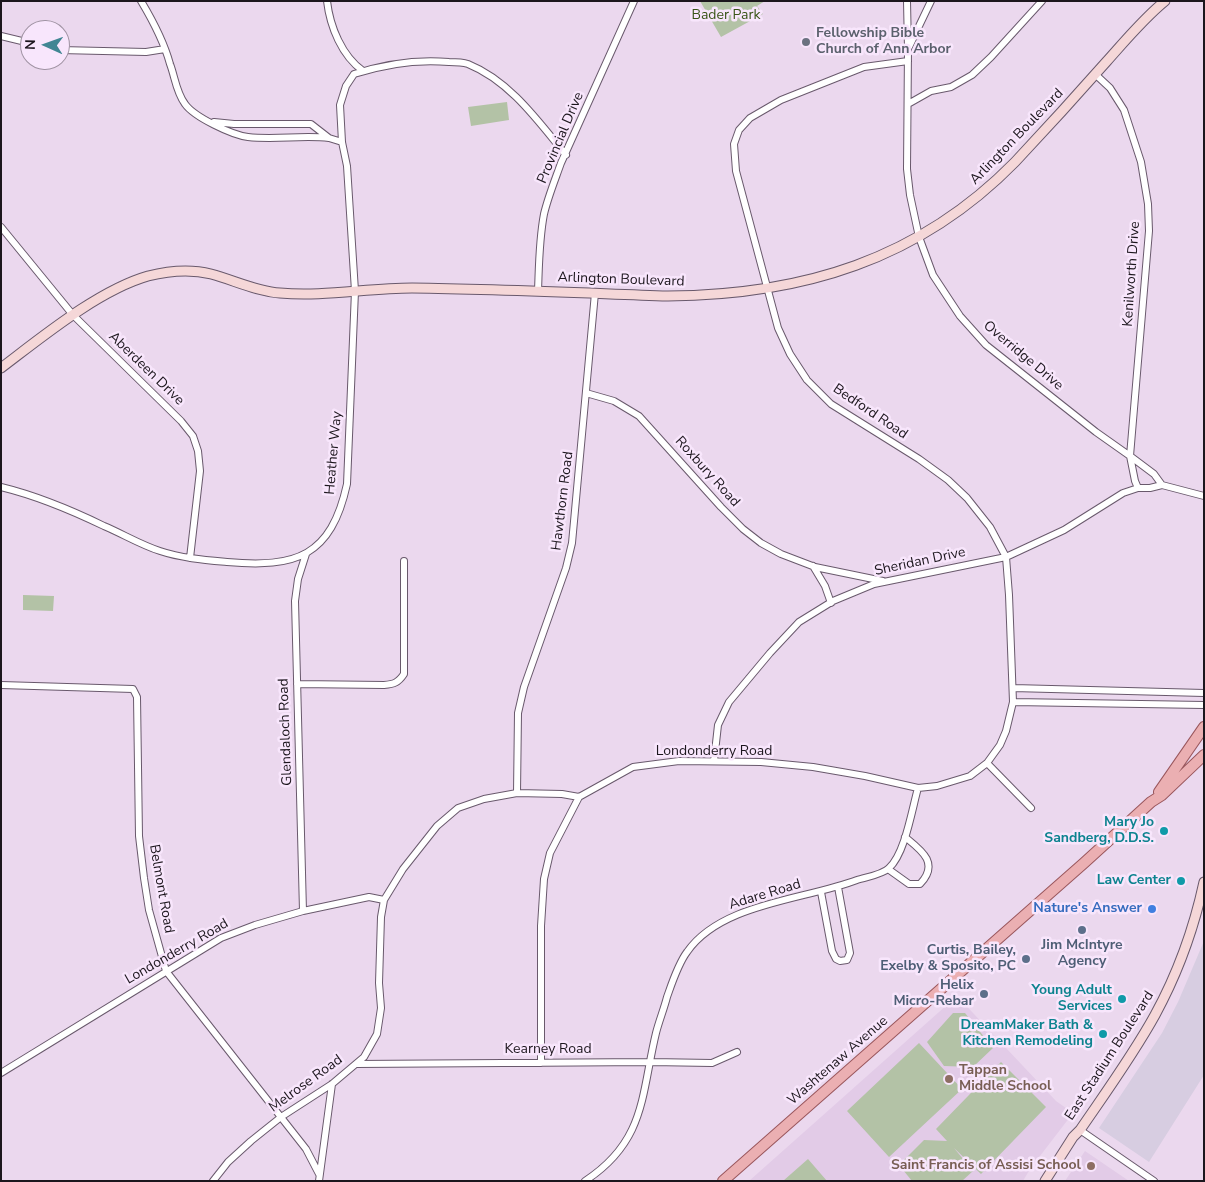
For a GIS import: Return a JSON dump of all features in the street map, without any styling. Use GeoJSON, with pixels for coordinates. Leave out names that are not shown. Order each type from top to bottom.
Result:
{"type":"FeatureCollection","features":[{"type":"Feature","properties":{"kind":"main road","name":"Washtenaw Avenue"},"geometry":{"type":"LineString","coordinates":[[1151,802],[1204,727]]}},
{"type":"Feature","properties":{"kind":"main road","name":"Washtenaw Avenue"},"geometry":{"type":"LineString","coordinates":[[723,1181],[1091,858],[1204,755]]}},
{"type":"Feature","properties":{"kind":"street"},"geometry":{"type":"LineString","coordinates":[[141,1],[165,49],[175,82],[185,104],[196,114],[235,135],[329,138],[342,142]]}},
{"type":"Feature","properties":{"kind":"street"},"geometry":{"type":"LineString","coordinates":[[327,1],[334,29],[343,48],[352,63],[363,71],[413,61],[467,64],[496,80],[525,105],[566,155]]}},
{"type":"Feature","properties":{"kind":"street","name":"Provincial Drive"},"geometry":{"type":"LineString","coordinates":[[538,291],[540,245],[544,213],[552,188],[634,1]]}},
{"type":"Feature","properties":{"kind":"street","name":"Overridge Drive"},"geometry":{"type":"LineString","coordinates":[[908,1],[907,169],[910,195],[919,237],[933,275],[960,316],[986,345],[1096,432],[1154,474],[1162,485]]}},
{"type":"Feature","properties":{"kind":"street"},"geometry":{"type":"LineString","coordinates":[[908,48],[931,1]]}},
{"type":"Feature","properties":{"kind":"street"},"geometry":{"type":"LineString","coordinates":[[908,104],[931,91],[951,87],[972,75],[1042,1]]}},
{"type":"Feature","properties":{"kind":"street","name":"Arlington Boulevard"},"geometry":{"type":"LineString","coordinates":[[1,368],[73,315],[121,287],[146,277],[169,271],[212,274],[243,285],[278,293],[298,294],[411,288],[704,296],[792,284],[839,272],[871,261],[919,237],[945,221],[987,189],[1015,162],[1131,34],[1165,1]]}},
{"type":"Feature","properties":{"kind":"street"},"geometry":{"type":"LineString","coordinates":[[1,36],[20,41]]}},
{"type":"Feature","properties":{"kind":"street"},"geometry":{"type":"LineString","coordinates":[[70,50],[146,52],[165,49]]}},
{"type":"Feature","properties":{"kind":"street","name":"Bedford Road"},"geometry":{"type":"LineString","coordinates":[[908,61],[864,67],[781,100],[750,118],[739,130],[734,144],[736,171],[778,328],[790,354],[807,380],[832,404],[919,459],[948,480],[967,498],[990,527],[1006,558],[1013,688]]}},
{"type":"Feature","properties":{"kind":"street","name":"Heather Way"},"geometry":{"type":"LineString","coordinates":[[1,487],[50,501],[160,551],[190,558],[259,564],[280,563],[306,554],[323,540],[334,525],[344,500],[347,484],[352,396],[355,291],[347,166],[342,142],[340,105],[346,86],[354,74],[363,71]]}},
{"type":"Feature","properties":{"kind":"street","name":"Kenilworth Drive"},"geometry":{"type":"LineString","coordinates":[[1095,74],[1110,88],[1124,110],[1141,162],[1148,204],[1150,232],[1130,456],[1138,488]]}},
{"type":"Feature","properties":{"kind":"street"},"geometry":{"type":"LineString","coordinates":[[210,122],[234,124],[311,124],[329,138]]}},
{"type":"Feature","properties":{"kind":"street","name":"Aberdeen Drive"},"geometry":{"type":"LineString","coordinates":[[1,228],[73,315],[181,421],[193,436],[198,451],[200,471],[190,558]]}},
{"type":"Feature","properties":{"kind":"street","name":"Hawthorn Road"},"geometry":{"type":"LineString","coordinates":[[517,793],[518,713],[524,687],[557,596],[572,543],[595,293]]}},
{"type":"Feature","properties":{"kind":"street","name":"Roxbury Road"},"geometry":{"type":"LineString","coordinates":[[586,393],[614,401],[639,416],[695,480],[742,529],[781,554],[812,566],[885,582]]}},
{"type":"Feature","properties":{"kind":"street","name":"Sheridan Drive"},"geometry":{"type":"LineString","coordinates":[[714,761],[715,738],[718,725],[729,702],[799,622],[831,603],[874,584],[1006,558],[1064,530],[1123,493],[1138,488],[1162,485],[1204,496]]}},
{"type":"Feature","properties":{"kind":"street","name":"Glendaloch Road"},"geometry":{"type":"LineString","coordinates":[[303,911],[295,601],[298,579],[306,554]]}},
{"type":"Feature","properties":{"kind":"street"},"geometry":{"type":"LineString","coordinates":[[297,684],[384,685],[395,684],[400,680],[404,674],[404,561]]}},
{"type":"Feature","properties":{"kind":"street"},"geometry":{"type":"LineString","coordinates":[[812,566],[825,586],[831,603]]}},
{"type":"Feature","properties":{"kind":"street","name":"Belmont Road"},"geometry":{"type":"LineString","coordinates":[[1,685],[133,689],[137,698],[139,836],[149,910],[166,971],[306,1149],[319,1177]]}},
{"type":"Feature","properties":{"kind":"street"},"geometry":{"type":"LineString","coordinates":[[1013,688],[1204,693]]}},
{"type":"Feature","properties":{"kind":"street","name":"Londonderry Road"},"geometry":{"type":"LineString","coordinates":[[579,797],[633,767],[679,761],[761,762],[813,767],[918,788],[949,784],[970,776],[987,763],[1000,745],[1006,731],[1013,702],[1013,688]]}},
{"type":"Feature","properties":{"kind":"street"},"geometry":{"type":"LineString","coordinates":[[1135,690],[1135,704]]}},
{"type":"Feature","properties":{"kind":"street"},"geometry":{"type":"LineString","coordinates":[[1013,702],[1204,705]]}},
{"type":"Feature","properties":{"kind":"street"},"geometry":{"type":"LineString","coordinates":[[987,763],[1031,808]]}},
{"type":"Feature","properties":{"kind":"street"},"geometry":{"type":"LineString","coordinates":[[905,838],[924,852],[928,859],[926,878],[920,884],[909,884],[888,870],[900,855],[918,788]]}},
{"type":"Feature","properties":{"kind":"street"},"geometry":{"type":"LineString","coordinates":[[384,900],[403,869],[437,826],[458,808],[484,799],[517,793],[562,794],[579,797],[550,854],[544,879],[541,926],[541,1063]]}},
{"type":"Feature","properties":{"kind":"street","name":"Adare Road"},"geometry":{"type":"LineString","coordinates":[[586,1181],[619,1151],[635,1126],[645,1093],[656,1032],[671,987],[686,953],[700,936],[734,915],[804,895],[838,888],[888,870]]}},
{"type":"Feature","properties":{"kind":"street","name":"East Stadium Boulevard"},"geometry":{"type":"LineString","coordinates":[[1045,1181],[1072,1138],[1080,1130],[1142,1037],[1167,992],[1187,944],[1204,882]]}},
{"type":"Feature","properties":{"kind":"street"},"geometry":{"type":"LineString","coordinates":[[821,892],[832,951],[836,959],[840,961],[847,960],[850,953],[838,888]]}},
{"type":"Feature","properties":{"kind":"street","name":"Londonderry Road"},"geometry":{"type":"LineString","coordinates":[[1,1073],[221,938],[255,925],[303,911],[369,897],[384,900]]}},
{"type":"Feature","properties":{"kind":"street","name":"Melrose Road"},"geometry":{"type":"LineString","coordinates":[[213,1181],[240,1151],[281,1117],[332,1084],[364,1057],[376,1034],[381,1008],[379,983],[381,917],[384,900]]}},
{"type":"Feature","properties":{"kind":"street","name":"Kearney Road"},"geometry":{"type":"LineString","coordinates":[[356,1064],[712,1063],[737,1052]]}},
{"type":"Feature","properties":{"kind":"street"},"geometry":{"type":"LineString","coordinates":[[319,1177],[332,1084]]}},
{"type":"Feature","properties":{"kind":"street"},"geometry":{"type":"LineString","coordinates":[[1080,1130],[1154,1181]]}},
{"type":"Feature","properties":{"kind":"shaded area"},"geometry":{"type":"Polygon","coordinates":[[[1204,941],[1204,1075],[1149,1162],[1099,1128],[1162,1033],[1178,1002],[1204,941]]]}},
{"type":"Feature","properties":{"kind":"shaded area","name":"Tappan Middle School"},"geometry":{"type":"Polygon","coordinates":[[[957,996],[1056,1101],[1073,1113],[1023,1181],[749,1181],[957,996]]]}},
{"type":"Feature","properties":{"kind":"shaded area","name":"Saint Francis of Assisi School"},"geometry":{"type":"Polygon","coordinates":[[[1085,1151],[1129,1181],[1065,1181],[1085,1151]]]}},
{"type":"Feature","properties":{"kind":"green space","name":"Bader Park"},"geometry":{"type":"Polygon","coordinates":[[[700,1],[765,1],[757,6],[763,14],[721,37],[700,1]]]}},
{"type":"Feature","properties":{"kind":"green space"},"geometry":{"type":"Polygon","coordinates":[[[507,102],[509,120],[471,126],[468,107],[507,102]]]}},
{"type":"Feature","properties":{"kind":"green space"},"geometry":{"type":"Polygon","coordinates":[[[23,595],[54,596],[53,611],[23,610],[23,595]]]}},
{"type":"Feature","properties":{"kind":"green space"},"geometry":{"type":"Polygon","coordinates":[[[953,1013],[965,1013],[993,1048],[973,1067],[944,1066],[927,1042],[953,1013]]]}},
{"type":"Feature","properties":{"kind":"green space"},"geometry":{"type":"Polygon","coordinates":[[[919,1043],[962,1089],[889,1157],[847,1111],[919,1043]]]}},
{"type":"Feature","properties":{"kind":"green space"},"geometry":{"type":"Polygon","coordinates":[[[1001,1062],[1046,1107],[981,1174],[954,1148],[973,1171],[962,1181],[912,1181],[899,1165],[924,1140],[947,1141],[936,1129],[1001,1062]]]}},
{"type":"Feature","properties":{"kind":"green space"},"geometry":{"type":"Polygon","coordinates":[[[808,1159],[827,1181],[783,1181],[808,1159]]]}},
{"type":"Feature","properties":{"kind":"place","name":"Fellowship Bible Church of Ann Arbor"},"geometry":{"type":"Point","coordinates":[806,42]}},
{"type":"Feature","properties":{"kind":"place","name":"Mary Jo Sandberg, D.D.S."},"geometry":{"type":"Point","coordinates":[1164,831]}},
{"type":"Feature","properties":{"kind":"place","name":"Law Center"},"geometry":{"type":"Point","coordinates":[1181,881]}},
{"type":"Feature","properties":{"kind":"place","name":"Nature's Answer"},"geometry":{"type":"Point","coordinates":[1152,909]}},
{"type":"Feature","properties":{"kind":"place","name":"Jim McIntyre Agency"},"geometry":{"type":"Point","coordinates":[1082,930]}},
{"type":"Feature","properties":{"kind":"place","name":"Curtis, Bailey, Exelby & Sposito, PC"},"geometry":{"type":"Point","coordinates":[1026,959]}},
{"type":"Feature","properties":{"kind":"place","name":"Helix Micro-Rebar"},"geometry":{"type":"Point","coordinates":[984,994]}},
{"type":"Feature","properties":{"kind":"place","name":"Young Adult Services"},"geometry":{"type":"Point","coordinates":[1122,999]}},
{"type":"Feature","properties":{"kind":"place","name":"DreamMaker Bath & Kitchen Remodeling"},"geometry":{"type":"Point","coordinates":[1103,1034]}},
{"type":"Feature","properties":{"kind":"place","name":"Tappan Middle School"},"geometry":{"type":"Point","coordinates":[949,1079]}},
{"type":"Feature","properties":{"kind":"place","name":"Saint Francis of Assisi School"},"geometry":{"type":"Point","coordinates":[1091,1166]}}]}
